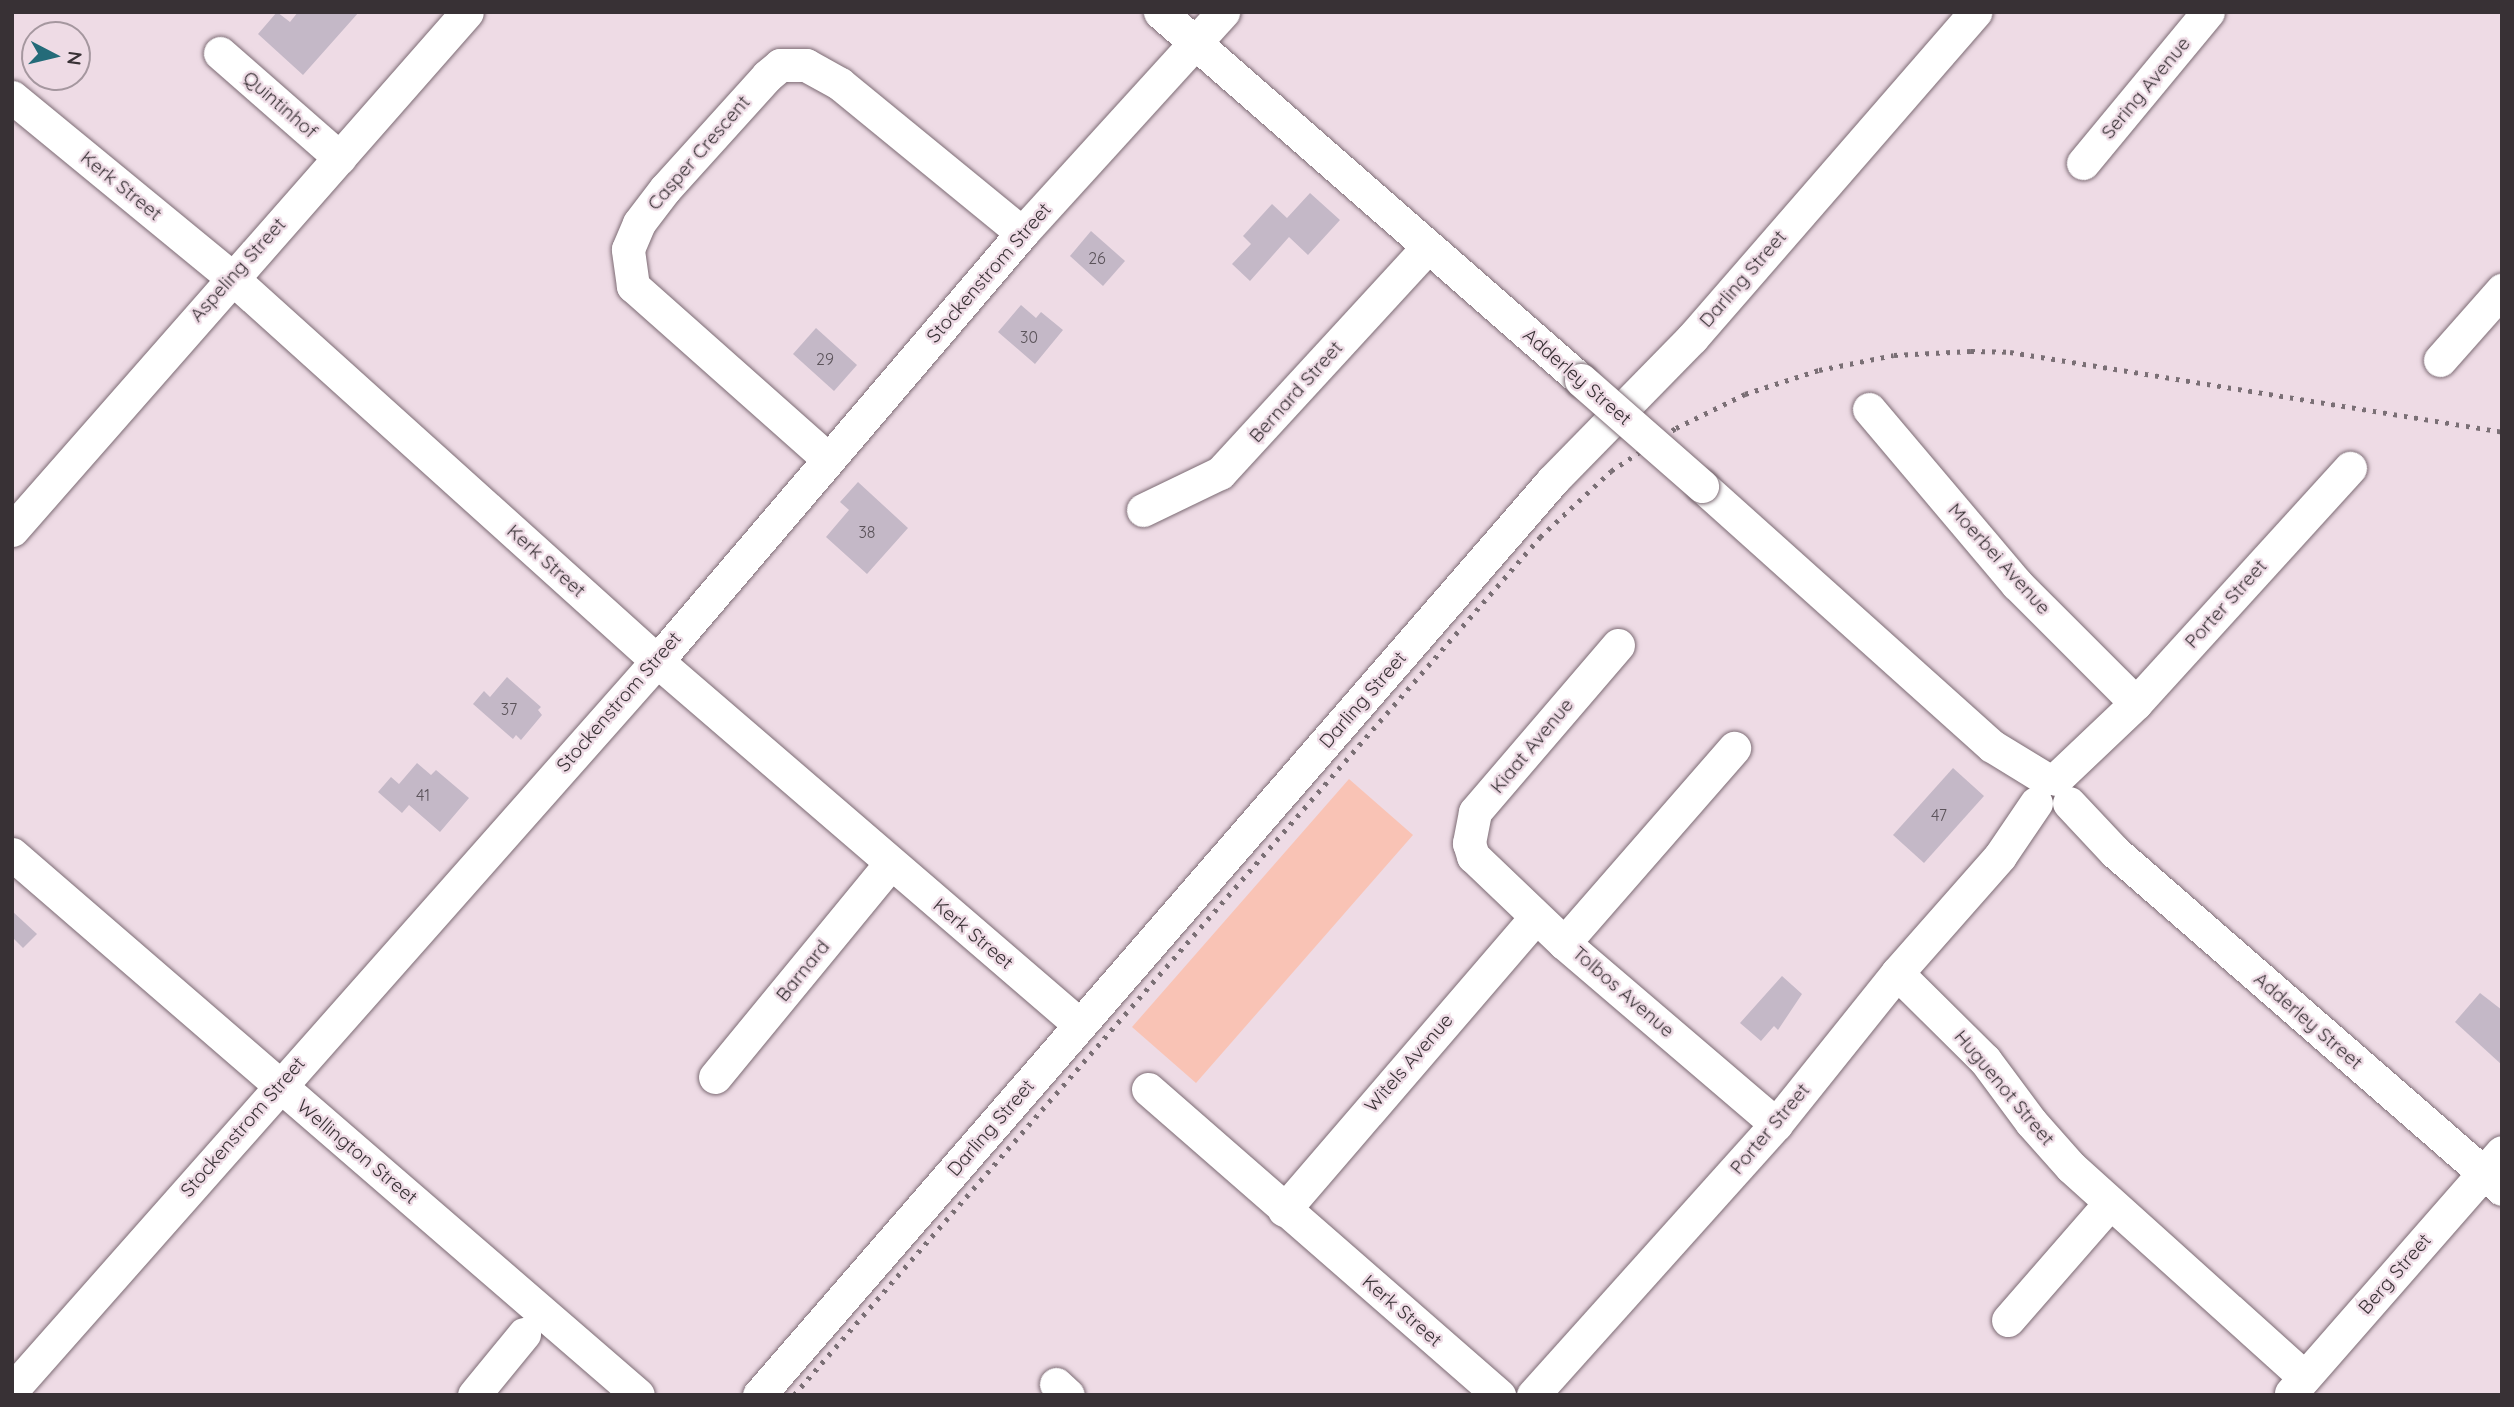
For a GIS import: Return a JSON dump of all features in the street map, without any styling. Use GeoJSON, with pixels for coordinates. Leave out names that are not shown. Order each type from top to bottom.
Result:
{"type":"FeatureCollection","features":[{"type":"Feature","properties":{"kind":"street","name":"Aspeling Street"},"geometry":{"type":"LineString","coordinates":[[12,530],[231,276],[340,158],[467,12]]}},
{"type":"Feature","properties":{"kind":"street","name":"Adderley Street"},"geometry":{"type":"LineString","coordinates":[[1160,12],[1702,486],[1992,746],[2496,1172]]}},
{"type":"Feature","properties":{"kind":"street","name":"Stockenstrom Street"},"geometry":{"type":"LineString","coordinates":[[12,1390],[657,661],[1022,233],[1223,12]]}},
{"type":"Feature","properties":{"kind":"street","name":"Darling Street"},"geometry":{"type":"LineString","coordinates":[[759,1395],[1552,481],[1692,338],[1975,12]]}},
{"type":"Feature","properties":{"kind":"street","name":"Sering Avenue"},"geometry":{"type":"LineString","coordinates":[[2084,163],[2208,12]]}},
{"type":"Feature","properties":{"kind":"street","name":"Quintinhof"},"geometry":{"type":"LineString","coordinates":[[220,53],[340,158]]}},
{"type":"Feature","properties":{"kind":"street","name":"Casper Crescent"},"geometry":{"type":"LineString","coordinates":[[828,459],[632,285],[628,249],[639,223],[665,189],[767,76],[780,65],[806,65],[840,84],[1022,233]]}},
{"type":"Feature","properties":{"kind":"street","name":"Kerk Street"},"geometry":{"type":"LineString","coordinates":[[12,97],[231,276],[657,661],[890,864],[1080,1024]]}},
{"type":"Feature","properties":{"kind":"street","name":"Bernard Street"},"geometry":{"type":"LineString","coordinates":[[1143,510],[1220,473],[1428,247]]}},
{"type":"Feature","properties":{"kind":"street"},"geometry":{"type":"LineString","coordinates":[[2440,360],[2502,290]]}},
{"type":"Feature","properties":{"kind":"street","name":"Moerbei Avenue"},"geometry":{"type":"LineString","coordinates":[[1869,409],[2017,584],[2136,703]]}},
{"type":"Feature","properties":{"kind":"street","name":"Porter Street"},"geometry":{"type":"LineString","coordinates":[[1533,1395],[1776,1124],[1897,973],[2101,740],[2350,468]]}},
{"type":"Feature","properties":{"kind":"street","name":"Kiaat Avenue"},"geometry":{"type":"LineString","coordinates":[[1473,856],[1468,832],[1475,813],[1618,645]]}},
{"type":"Feature","properties":{"kind":"street"},"geometry":{"type":"LineString","coordinates":[[1564,943],[1734,748]]}},
{"type":"Feature","properties":{"kind":"street","name":"Wellington Street"},"geometry":{"type":"LineString","coordinates":[[12,854],[638,1395]]}},
{"type":"Feature","properties":{"kind":"street","name":"Tolbos Avenue"},"geometry":{"type":"LineString","coordinates":[[1473,856],[1564,943],[1776,1124]]}},
{"type":"Feature","properties":{"kind":"street","name":"Barnard"},"geometry":{"type":"LineString","coordinates":[[715,1077],[890,864]]}},
{"type":"Feature","properties":{"kind":"street","name":"Witels Avenue"},"geometry":{"type":"LineString","coordinates":[[1284,1210],[1536,917]]}},
{"type":"Feature","properties":{"kind":"street","name":"Huguenot Street"},"geometry":{"type":"LineString","coordinates":[[1897,973],[1985,1060],[2031,1122],[2296,1386]]}},
{"type":"Feature","properties":{"kind":"street","name":"Kerk Street"},"geometry":{"type":"LineString","coordinates":[[1148,1089],[1499,1395]]}},
{"type":"Feature","properties":{"kind":"street","name":"Berg Street"},"geometry":{"type":"LineString","coordinates":[[2296,1386],[2496,1172]]}},
{"type":"Feature","properties":{"kind":"street"},"geometry":{"type":"LineString","coordinates":[[2008,1320],[2110,1203]]}},
{"type":"Feature","properties":{"kind":"street"},"geometry":{"type":"LineString","coordinates":[[474,1395],[524,1334]]}},
{"type":"Feature","properties":{"kind":"shaded area"},"geometry":{"type":"Polygon","coordinates":[[[1349,779],[1413,835],[1196,1083],[1132,1027],[1349,779]]]}},
{"type":"Feature","properties":{"kind":"building"},"geometry":{"type":"Polygon","coordinates":[[[277,12],[290,22],[298,12],[359,12],[303,75],[258,34],[277,12]]]}},
{"type":"Feature","properties":{"kind":"building"},"geometry":{"type":"Polygon","coordinates":[[[1310,193],[1340,220],[1308,255],[1289,237],[1250,281],[1232,264],[1251,244],[1243,236],[1272,204],[1287,218],[1310,193]]]}},
{"type":"Feature","properties":{"kind":"building"},"geometry":{"type":"Polygon","coordinates":[[[1091,231],[1125,261],[1103,286],[1070,256],[1091,231]]]}},
{"type":"Feature","properties":{"kind":"building"},"geometry":{"type":"Polygon","coordinates":[[[1021,305],[1036,318],[1041,312],[1063,330],[1035,364],[998,332],[1021,305]]]}},
{"type":"Feature","properties":{"kind":"building"},"geometry":{"type":"Polygon","coordinates":[[[816,328],[857,365],[834,391],[793,354],[816,328]]]}},
{"type":"Feature","properties":{"kind":"building"},"geometry":{"type":"Polygon","coordinates":[[[858,482],[908,528],[867,574],[826,537],[849,510],[840,502],[858,482]]]}},
{"type":"Feature","properties":{"kind":"building"},"geometry":{"type":"Polygon","coordinates":[[[507,677],[541,707],[538,710],[542,715],[521,740],[516,735],[513,739],[473,704],[484,691],[490,697],[507,677]]]}},
{"type":"Feature","properties":{"kind":"building"},"geometry":{"type":"Polygon","coordinates":[[[417,763],[431,775],[436,770],[469,798],[440,832],[409,805],[402,813],[378,792],[391,777],[399,784],[417,763]]]}},
{"type":"Feature","properties":{"kind":"building"},"geometry":{"type":"Polygon","coordinates":[[[1953,768],[1984,796],[1924,863],[1893,835],[1953,768]]]}},
{"type":"Feature","properties":{"kind":"building"},"geometry":{"type":"Polygon","coordinates":[[[12,911],[37,934],[23,948],[12,937],[12,911]]]}},
{"type":"Feature","properties":{"kind":"building"},"geometry":{"type":"Polygon","coordinates":[[[1782,976],[1802,994],[1778,1030],[1774,1026],[1761,1041],[1740,1023],[1782,976]]]}},
{"type":"Feature","properties":{"kind":"building"},"geometry":{"type":"Polygon","coordinates":[[[2480,993],[2502,1010],[2502,1065],[2455,1022],[2480,993]]]}},
{"type":"Feature","properties":{"kind":"railway"},"geometry":{"type":"LineString","coordinates":[[794,1395],[1540,537],[1611,471],[1676,428],[1745,394],[1819,370],[1894,355],[1971,351],[2010,352],[2502,432]]}}]}
